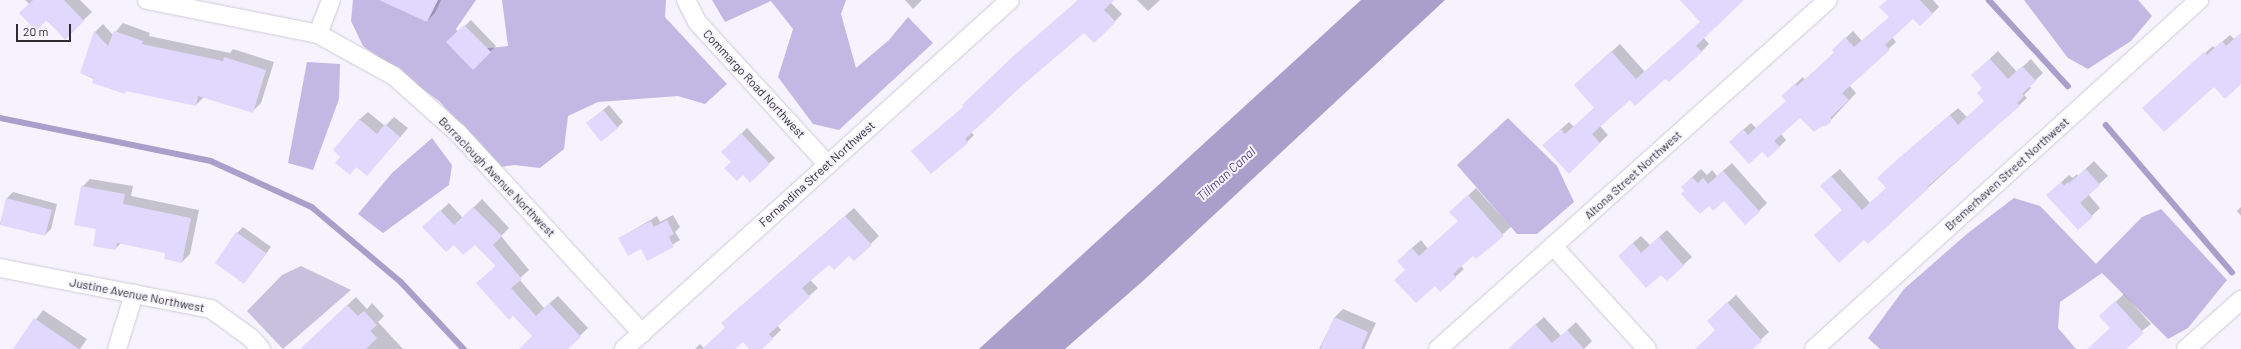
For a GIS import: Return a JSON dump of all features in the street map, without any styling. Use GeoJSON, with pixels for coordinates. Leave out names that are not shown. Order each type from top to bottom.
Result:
{"type":"FeatureCollection","features":[{"type":"Feature","properties":{"kind":"street","name":"Borraclough Avenue Northwest"},"geometry":{"type":"LineString","coordinates":[[147,0],[318,34],[394,76],[458,133],[642,333]]}},
{"type":"Feature","properties":{"kind":"street"},"geometry":{"type":"LineString","coordinates":[[318,34],[331,0]]}},
{"type":"Feature","properties":{"kind":"street","name":"Commargo Road Northwest"},"geometry":{"type":"LineString","coordinates":[[686,0],[697,22],[828,165]]}},
{"type":"Feature","properties":{"kind":"street","name":"Fernandina Street Northwest"},"geometry":{"type":"LineString","coordinates":[[624,349],[1010,0]]}},
{"type":"Feature","properties":{"kind":"street","name":"Altona Street Northwest"},"geometry":{"type":"LineString","coordinates":[[1438,349],[1828,0]]}},
{"type":"Feature","properties":{"kind":"street","name":"Bremerhaven Street Northwest"},"geometry":{"type":"LineString","coordinates":[[1814,349],[2199,0]]}},
{"type":"Feature","properties":{"kind":"street"},"geometry":{"type":"LineString","coordinates":[[1553,246],[1647,349]]}},
{"type":"Feature","properties":{"kind":"street","name":"Justine Avenue Northwest"},"geometry":{"type":"LineString","coordinates":[[0,268],[211,309],[251,338],[261,349]]}},
{"type":"Feature","properties":{"kind":"street"},"geometry":{"type":"LineString","coordinates":[[117,349],[134,294]]}},
{"type":"Feature","properties":{"kind":"street"},"geometry":{"type":"LineString","coordinates":[[2186,349],[2241,300]]}},
{"type":"Feature","properties":{"kind":"shaded area"},"geometry":{"type":"Polygon","coordinates":[[[353,0],[476,0],[456,29],[472,50],[508,46],[502,0],[666,0],[665,17],[727,84],[705,104],[678,96],[598,102],[568,116],[564,149],[540,168],[514,165],[501,167],[439,101],[363,46],[351,21],[353,0]]]}},
{"type":"Feature","properties":{"kind":"shaded area"},"geometry":{"type":"Polygon","coordinates":[[[712,0],[846,0],[841,14],[856,68],[889,40],[908,17],[933,43],[839,130],[813,124],[778,77],[793,29],[771,1],[725,22],[712,0]]]}},
{"type":"Feature","properties":{"kind":"shaded area"},"geometry":{"type":"Polygon","coordinates":[[[2024,0],[2138,0],[2152,16],[2131,41],[2088,69],[2068,58],[2024,0]]]}},
{"type":"Feature","properties":{"kind":"shaded area"},"geometry":{"type":"Polygon","coordinates":[[[307,62],[340,64],[339,99],[313,170],[288,163],[307,62]]]}},
{"type":"Feature","properties":{"kind":"shaded area"},"geometry":{"type":"Polygon","coordinates":[[[1508,118],[1557,166],[1574,202],[1537,234],[1517,234],[1457,165],[1508,118]]]}},
{"type":"Feature","properties":{"kind":"shaded area"},"geometry":{"type":"Polygon","coordinates":[[[432,138],[452,165],[449,185],[383,233],[358,214],[392,173],[432,138]]]}},
{"type":"Feature","properties":{"kind":"shaded area"},"geometry":{"type":"Polygon","coordinates":[[[2014,198],[2040,206],[2096,264],[2142,217],[2161,209],[2227,280],[2188,328],[2168,339],[2102,273],[2060,302],[2058,328],[2076,349],[1880,349],[1868,338],[1904,289],[1968,233],[2014,198]]]}},
{"type":"Feature","properties":{"kind":"shaded area"},"geometry":{"type":"Polygon","coordinates":[[[301,266],[351,290],[283,349],[247,311],[282,275],[301,266]]]}},
{"type":"Feature","properties":{"kind":"water","name":"Tillman Canal"},"geometry":{"type":"Polygon","coordinates":[[[1361,0],[1445,0],[1144,280],[1065,349],[979,349],[1361,0]]]}},
{"type":"Feature","properties":{"kind":"building"},"geometry":{"type":"Polygon","coordinates":[[[33,0],[64,0],[84,21],[65,40],[47,20],[36,31],[19,13],[33,0]]]}},
{"type":"Feature","properties":{"kind":"building"},"geometry":{"type":"Polygon","coordinates":[[[379,0],[438,0],[427,22],[379,0]]]}},
{"type":"Feature","properties":{"kind":"building"},"geometry":{"type":"Polygon","coordinates":[[[1078,0],[1114,0],[1104,10],[1116,22],[1094,43],[1084,33],[1024,84],[965,139],[968,143],[931,174],[911,151],[963,107],[962,105],[1010,59],[1078,0]]]}},
{"type":"Feature","properties":{"kind":"building"},"geometry":{"type":"Polygon","coordinates":[[[1680,0],[1744,0],[1696,46],[1702,52],[1669,82],[1665,79],[1635,106],[1630,100],[1592,134],[1600,143],[1569,174],[1542,145],[1561,129],[1565,134],[1594,108],[1574,85],[1611,51],[1636,79],[1700,22],[1680,0]]]}},
{"type":"Feature","properties":{"kind":"building"},"geometry":{"type":"Polygon","coordinates":[[[1887,0],[1920,0],[1933,14],[1920,26],[1913,19],[1885,45],[1890,50],[1842,93],[1849,100],[1831,117],[1831,122],[1826,126],[1821,126],[1814,132],[1800,118],[1774,141],[1780,147],[1768,158],[1762,152],[1749,164],[1729,142],[1743,129],[1748,135],[1786,101],[1781,96],[1795,84],[1797,86],[1834,53],[1832,50],[1845,37],[1854,47],[1889,17],[1879,7],[1887,0]]]}},
{"type":"Feature","properties":{"kind":"building"},"geometry":{"type":"Polygon","coordinates":[[[464,25],[491,52],[473,70],[446,42],[464,25]]]}},
{"type":"Feature","properties":{"kind":"building"},"geometry":{"type":"Polygon","coordinates":[[[94,31],[108,46],[114,31],[143,41],[142,44],[223,61],[224,57],[266,70],[253,113],[198,96],[196,106],[126,91],[125,94],[92,83],[94,78],[80,73],[94,31]]]}},
{"type":"Feature","properties":{"kind":"building"},"geometry":{"type":"Polygon","coordinates":[[[2241,33],[2241,84],[2225,99],[2214,87],[2164,132],[2142,108],[2204,52],[2207,55],[2222,41],[2226,46],[2241,33]]]}},
{"type":"Feature","properties":{"kind":"building"},"geometry":{"type":"Polygon","coordinates":[[[1990,59],[2008,79],[2022,66],[2036,81],[2022,94],[2024,96],[2017,103],[2020,106],[1927,187],[1929,188],[1868,244],[1864,240],[1839,263],[1814,235],[1842,210],[1820,186],[1831,176],[1862,210],[1886,188],[1877,178],[1900,157],[1950,115],[1958,125],[1984,101],[1977,93],[1982,88],[1971,75],[1990,59]]]}},
{"type":"Feature","properties":{"kind":"building"},"geometry":{"type":"Polygon","coordinates":[[[603,110],[618,128],[601,142],[586,123],[603,110]]]}},
{"type":"Feature","properties":{"kind":"building"},"geometry":{"type":"Polygon","coordinates":[[[359,119],[377,134],[385,124],[400,137],[367,176],[356,167],[350,175],[335,163],[340,157],[333,150],[359,119]]]}},
{"type":"Feature","properties":{"kind":"building"},"geometry":{"type":"Polygon","coordinates":[[[741,133],[770,164],[750,183],[743,175],[737,181],[724,168],[731,162],[721,152],[741,133]]]}},
{"type":"Feature","properties":{"kind":"building"},"geometry":{"type":"Polygon","coordinates":[[[2086,169],[2100,185],[2080,203],[2093,217],[2078,230],[2046,195],[2061,182],[2064,186],[2086,169]]]}},
{"type":"Feature","properties":{"kind":"building"},"geometry":{"type":"Polygon","coordinates":[[[1723,171],[1760,212],[1745,225],[1724,201],[1713,211],[1709,206],[1700,214],[1681,194],[1684,191],[1681,187],[1692,177],[1698,183],[1703,178],[1708,184],[1723,171]]]}},
{"type":"Feature","properties":{"kind":"building"},"geometry":{"type":"Polygon","coordinates":[[[81,186],[125,194],[123,204],[191,218],[182,263],[164,259],[165,253],[117,243],[115,250],[93,246],[96,229],[74,225],[81,186]]]}},
{"type":"Feature","properties":{"kind":"building"},"geometry":{"type":"Polygon","coordinates":[[[1468,195],[1504,236],[1476,259],[1473,256],[1453,274],[1456,278],[1440,292],[1435,286],[1416,303],[1394,280],[1405,270],[1397,261],[1412,248],[1419,256],[1458,221],[1449,212],[1468,195]]]}},
{"type":"Feature","properties":{"kind":"building"},"geometry":{"type":"Polygon","coordinates":[[[6,198],[52,210],[45,236],[0,225],[6,198]]]}},
{"type":"Feature","properties":{"kind":"building"},"geometry":{"type":"Polygon","coordinates":[[[473,207],[502,236],[493,245],[522,279],[511,288],[536,316],[549,303],[581,337],[568,349],[519,349],[532,336],[513,316],[509,320],[476,283],[496,266],[475,245],[463,255],[454,245],[446,252],[422,227],[440,210],[454,225],[473,207]]]}},
{"type":"Feature","properties":{"kind":"building"},"geometry":{"type":"Polygon","coordinates":[[[845,216],[872,245],[854,261],[849,256],[834,270],[829,265],[802,288],[810,297],[769,334],[773,339],[762,349],[749,349],[743,342],[735,349],[702,349],[725,328],[721,323],[845,216]]]}},
{"type":"Feature","properties":{"kind":"building"},"geometry":{"type":"Polygon","coordinates":[[[667,220],[674,234],[669,237],[674,247],[647,261],[641,249],[628,256],[618,238],[651,221],[654,227],[667,220]]]}},
{"type":"Feature","properties":{"kind":"building"},"geometry":{"type":"Polygon","coordinates":[[[236,232],[266,253],[244,284],[215,263],[236,232]]]}},
{"type":"Feature","properties":{"kind":"building"},"geometry":{"type":"Polygon","coordinates":[[[1659,237],[1684,266],[1667,281],[1661,275],[1646,288],[1618,256],[1633,243],[1641,253],[1659,237]]]}},
{"type":"Feature","properties":{"kind":"building"},"geometry":{"type":"Polygon","coordinates":[[[2115,301],[2144,333],[2126,349],[2087,349],[2110,328],[2099,316],[2115,301]]]}},
{"type":"Feature","properties":{"kind":"building"},"geometry":{"type":"Polygon","coordinates":[[[1727,302],[1762,341],[1753,349],[1695,349],[1715,330],[1707,321],[1727,302]]]}},
{"type":"Feature","properties":{"kind":"building"},"geometry":{"type":"Polygon","coordinates":[[[347,305],[358,316],[364,311],[377,325],[370,331],[377,338],[366,349],[300,349],[347,305]]]}},
{"type":"Feature","properties":{"kind":"building"},"geometry":{"type":"Polygon","coordinates":[[[1334,317],[1368,332],[1361,349],[1320,349],[1334,317]]]}},
{"type":"Feature","properties":{"kind":"building"},"geometry":{"type":"Polygon","coordinates":[[[34,318],[79,349],[13,349],[34,318]]]}},
{"type":"Feature","properties":{"kind":"building"},"geometry":{"type":"Polygon","coordinates":[[[1535,324],[1552,343],[1567,330],[1584,349],[1508,349],[1535,324]]]}},
{"type":"Feature","properties":{"kind":"waterway"},"geometry":{"type":"LineString","coordinates":[[1989,0],[2068,86]]}},
{"type":"Feature","properties":{"kind":"waterway"},"geometry":{"type":"LineString","coordinates":[[0,118],[211,161],[312,207],[401,282],[464,349]]}},
{"type":"Feature","properties":{"kind":"waterway"},"geometry":{"type":"LineString","coordinates":[[2106,125],[2232,272]]}}]}
